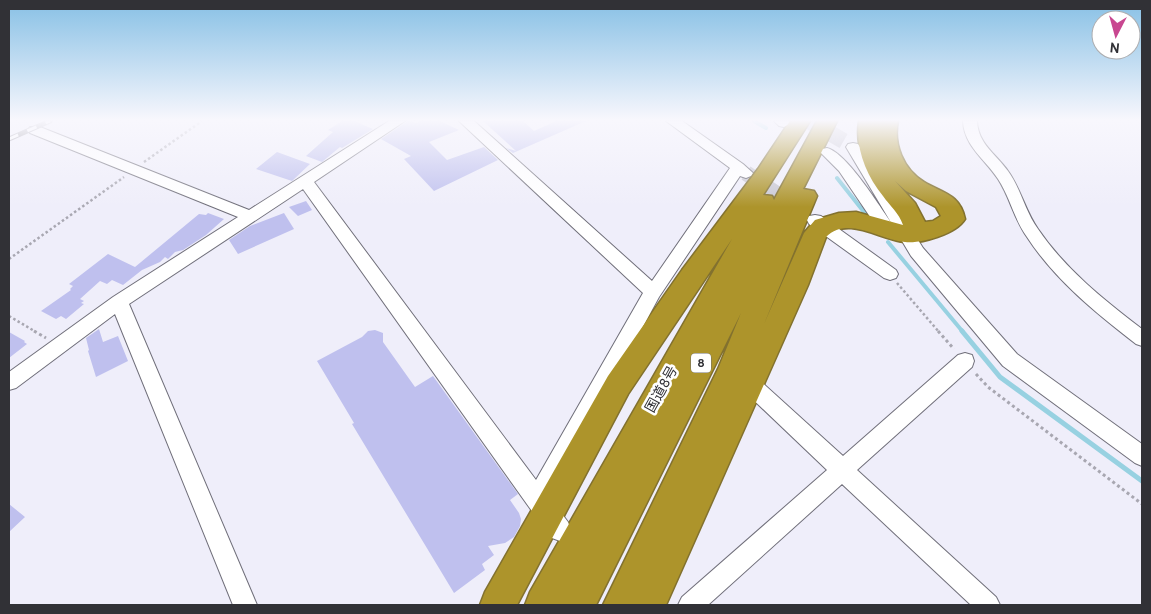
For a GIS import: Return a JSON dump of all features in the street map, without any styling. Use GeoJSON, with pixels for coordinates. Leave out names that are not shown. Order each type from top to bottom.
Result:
{"type":"FeatureCollection","features":[{"type":"Feature","properties":{"kind":"highway"},"geometry":{"type":"LineString","coordinates":[[498,605],[549,515],[618,385],[691,277],[740,211],[775,150]]}},
{"type":"Feature","properties":{"kind":"highway","name":"国道8号"},"geometry":{"type":"LineString","coordinates":[[543,605],[777,150]]}},
{"type":"Feature","properties":{"kind":"highway","name":"国道8号"},"geometry":{"type":"LineString","coordinates":[[577,605],[812,150]]}},
{"type":"Feature","properties":{"kind":"highway"},"geometry":{"type":"LineString","coordinates":[[617,604],[732,369],[766,285],[850,150]]}},
{"type":"Feature","properties":{"kind":"highway"},"geometry":{"type":"LineString","coordinates":[[851,150],[875,165],[889,188],[913,218],[915,225],[902,231]]}},
{"type":"Feature","properties":{"kind":"highway"},"geometry":{"type":"LineString","coordinates":[[648,605],[795,285],[819,223],[856,220],[902,231],[945,226],[953,218],[952,211],[946,202],[934,194],[913,185],[902,175],[894,164],[890,150]]}},
{"type":"Feature","properties":{"kind":"street"},"geometry":{"type":"LineString","coordinates":[[85,150],[252,217]]}},
{"type":"Feature","properties":{"kind":"street"},"geometry":{"type":"LineString","coordinates":[[9,382],[119,302],[353,150]]}},
{"type":"Feature","properties":{"kind":"street"},"geometry":{"type":"LineString","coordinates":[[501,150],[653,292]]}},
{"type":"Feature","properties":{"kind":"street"},"geometry":{"type":"LineString","coordinates":[[306,182],[549,515],[653,292],[742,170],[713,150]]}},
{"type":"Feature","properties":{"kind":"street"},"geometry":{"type":"LineString","coordinates":[[850,150],[844,168],[902,231],[917,252],[1010,360],[1142,456]]}},
{"type":"Feature","properties":{"kind":"street"},"geometry":{"type":"LineString","coordinates":[[981,150],[1004,178],[1032,232],[1058,265],[1098,304],[1142,339]]}},
{"type":"Feature","properties":{"kind":"street"},"geometry":{"type":"LineString","coordinates":[[819,223],[890,274]]}},
{"type":"Feature","properties":{"kind":"street"},"geometry":{"type":"LineString","coordinates":[[119,302],[245,605]]}},
{"type":"Feature","properties":{"kind":"street"},"geometry":{"type":"LineString","coordinates":[[690,605],[965,361]]}},
{"type":"Feature","properties":{"kind":"street"},"geometry":{"type":"LineString","coordinates":[[750,384],[988,605]]}},
{"type":"Feature","properties":{"kind":"path"},"geometry":{"type":"LineString","coordinates":[[9,259],[161,150]]}},
{"type":"Feature","properties":{"kind":"path"},"geometry":{"type":"LineString","coordinates":[[890,274],[988,387],[1142,504]]}},
{"type":"Feature","properties":{"kind":"path"},"geometry":{"type":"LineString","coordinates":[[9,316],[59,346]]}},
{"type":"Feature","properties":{"kind":"building"},"geometry":{"type":"Polygon","coordinates":[[[313,150],[337,150],[322,162],[306,156],[313,150]]]}},
{"type":"Feature","properties":{"kind":"building"},"geometry":{"type":"Polygon","coordinates":[[[400,150],[437,150],[447,160],[476,150],[487,150],[498,160],[434,191],[404,159],[411,156],[400,150]]]}},
{"type":"Feature","properties":{"kind":"building"},"geometry":{"type":"Polygon","coordinates":[[[508,150],[512,150],[516,151],[515,150],[521,150],[513,153],[508,150]]]}},
{"type":"Feature","properties":{"kind":"building"},"geometry":{"type":"Polygon","coordinates":[[[277,152],[310,164],[292,181],[256,169],[277,152]]]}},
{"type":"Feature","properties":{"kind":"building"},"geometry":{"type":"Polygon","coordinates":[[[306,201],[312,210],[298,216],[289,207],[306,201]]]}},
{"type":"Feature","properties":{"kind":"building"},"geometry":{"type":"Polygon","coordinates":[[[208,213],[224,219],[206,235],[183,250],[175,252],[168,259],[165,257],[160,262],[142,270],[123,285],[112,280],[107,284],[100,281],[80,299],[84,301],[81,303],[84,304],[66,319],[61,316],[56,319],[41,311],[71,290],[73,286],[69,284],[108,254],[135,267],[199,214],[206,215],[208,213]]]}},
{"type":"Feature","properties":{"kind":"building"},"geometry":{"type":"Polygon","coordinates":[[[284,213],[294,229],[238,254],[229,240],[250,226],[284,213]]]}},
{"type":"Feature","properties":{"kind":"building"},"geometry":{"type":"Polygon","coordinates":[[[99,329],[103,342],[118,336],[128,361],[96,377],[86,338],[99,329]]]}},
{"type":"Feature","properties":{"kind":"building"},"geometry":{"type":"Polygon","coordinates":[[[375,330],[383,333],[383,342],[415,387],[433,376],[518,494],[510,500],[521,519],[520,526],[514,537],[505,543],[488,546],[494,555],[482,564],[485,570],[454,593],[352,424],[354,423],[317,361],[362,337],[368,331],[375,330]]]}},
{"type":"Feature","properties":{"kind":"building"},"geometry":{"type":"Polygon","coordinates":[[[9,332],[27,344],[9,358],[9,332]]]}},
{"type":"Feature","properties":{"kind":"building"},"geometry":{"type":"Polygon","coordinates":[[[9,504],[25,517],[9,532],[9,504]]]}},
{"type":"Feature","properties":{"kind":"waterway"},"geometry":{"type":"LineString","coordinates":[[837,178],[868,217]]}},
{"type":"Feature","properties":{"kind":"waterway"},"geometry":{"type":"LineString","coordinates":[[888,242],[963,332]]}},
{"type":"Feature","properties":{"kind":"waterway"},"geometry":{"type":"LineString","coordinates":[[962,331],[1000,377],[1142,481]]}},
{"type":"Feature","properties":{"kind":"tunnel"},"geometry":{"type":"LineString","coordinates":[[746,173],[796,207]]}}]}
